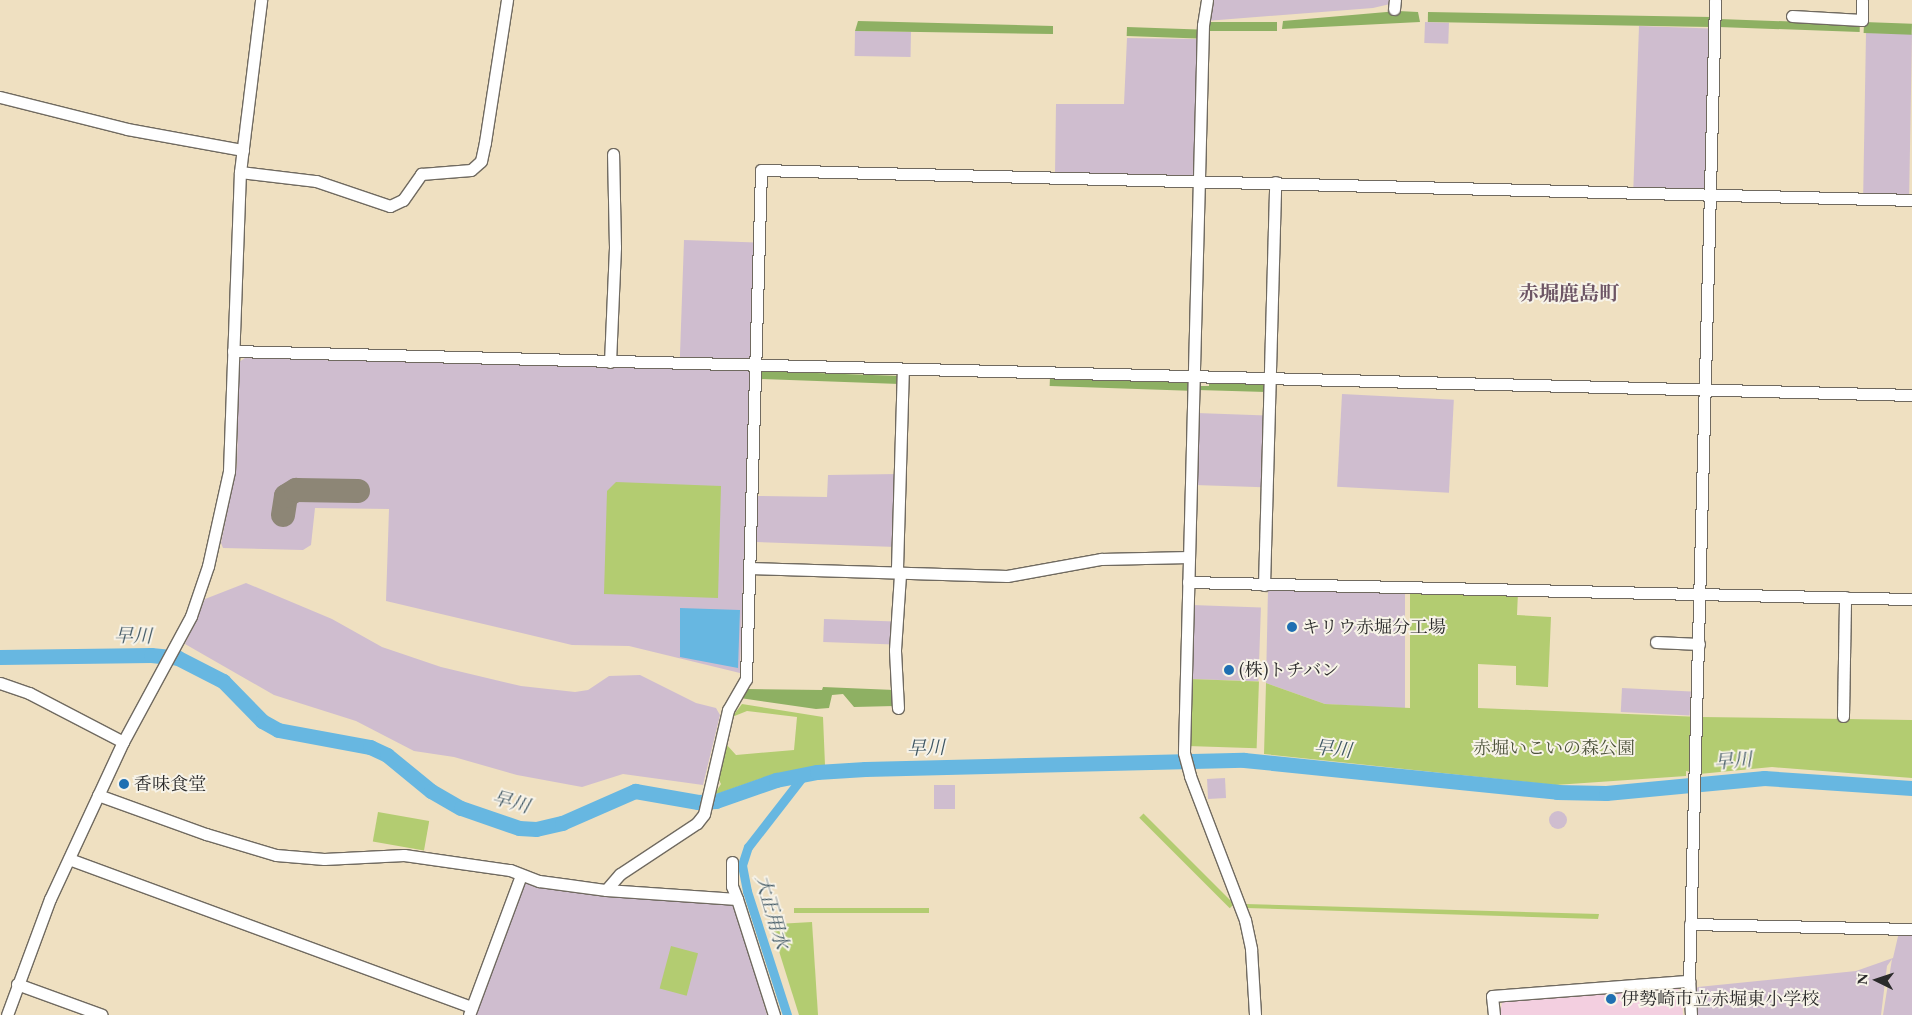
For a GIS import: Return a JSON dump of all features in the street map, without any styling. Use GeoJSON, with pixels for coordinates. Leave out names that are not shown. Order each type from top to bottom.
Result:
{"type":"FeatureCollection","features":[{"type":"Feature","properties":{"kind":"street"},"geometry":{"type":"LineString","coordinates":[[8,1015],[17,984],[69,858],[123,742],[173,649],[202,588],[227,482],[240,172],[261,0]]}},
{"type":"Feature","properties":{"kind":"street"},"geometry":{"type":"LineString","coordinates":[[240,172],[316,180],[390,206],[403,200],[421,174],[471,170],[481,161],[486,142],[507,0]]}},
{"type":"Feature","properties":{"kind":"street"},"geometry":{"type":"LineString","coordinates":[[1207,0],[1203,25],[1184,753],[1189,773],[1245,920],[1251,949],[1255,1015]]}},
{"type":"Feature","properties":{"kind":"street"},"geometry":{"type":"LineString","coordinates":[[1691,1015],[1689,981],[1690,924],[1715,0]]}},
{"type":"Feature","properties":{"kind":"street"},"geometry":{"type":"LineString","coordinates":[[1792,16],[1862,20],[1862,0]]}},
{"type":"Feature","properties":{"kind":"street"},"geometry":{"type":"LineString","coordinates":[[0,97],[127,129],[243,150]]}},
{"type":"Feature","properties":{"kind":"street"},"geometry":{"type":"LineString","coordinates":[[610,362],[615,247],[613,154]]}},
{"type":"Feature","properties":{"kind":"street"},"geometry":{"type":"LineString","coordinates":[[606,890],[620,874],[697,823],[704,814],[707,792],[728,710],[746,679],[761,170],[1912,200]]}},
{"type":"Feature","properties":{"kind":"street"},"geometry":{"type":"LineString","coordinates":[[1264,585],[1276,182]]}},
{"type":"Feature","properties":{"kind":"street"},"geometry":{"type":"LineString","coordinates":[[233,351],[1912,394]]}},
{"type":"Feature","properties":{"kind":"street"},"geometry":{"type":"LineString","coordinates":[[898,708],[895,650],[903,369]]}},
{"type":"Feature","properties":{"kind":"street"},"geometry":{"type":"LineString","coordinates":[[749,568],[1007,576],[1083,560],[1189,557]]}},
{"type":"Feature","properties":{"kind":"street"},"geometry":{"type":"LineString","coordinates":[[1188,582],[1912,599]]}},
{"type":"Feature","properties":{"kind":"street"},"geometry":{"type":"LineString","coordinates":[[1843,716],[1845,597]]}},
{"type":"Feature","properties":{"kind":"street"},"geometry":{"type":"LineString","coordinates":[[1656,642],[1698,644]]}},
{"type":"Feature","properties":{"kind":"street"},"geometry":{"type":"LineString","coordinates":[[0,683],[29,693],[123,742]]}},
{"type":"Feature","properties":{"kind":"street"},"geometry":{"type":"LineString","coordinates":[[98,795],[206,834],[276,855],[324,859],[404,855],[505,870],[539,881],[606,890],[737,899]]}},
{"type":"Feature","properties":{"kind":"street"},"geometry":{"type":"LineString","coordinates":[[69,858],[471,1011],[521,875]]}},
{"type":"Feature","properties":{"kind":"street"},"geometry":{"type":"LineString","coordinates":[[732,862],[732,880],[737,899],[774,1015]]}},
{"type":"Feature","properties":{"kind":"street"},"geometry":{"type":"LineString","coordinates":[[1690,924],[1912,930]]}},
{"type":"Feature","properties":{"kind":"street"},"geometry":{"type":"LineString","coordinates":[[1494,1015],[1492,996],[1689,981]]}},
{"type":"Feature","properties":{"kind":"street"},"geometry":{"type":"LineString","coordinates":[[17,984],[102,1015]]}},
{"type":"Feature","properties":{"kind":"shaded area"},"geometry":{"type":"Polygon","coordinates":[[[1211,0],[1391,0],[1390,4],[1373,8],[1206,21],[1211,0]]]}},
{"type":"Feature","properties":{"kind":"shaded area"},"geometry":{"type":"Polygon","coordinates":[[[1425,22],[1449,23],[1448,44],[1424,43],[1425,22]]]}},
{"type":"Feature","properties":{"kind":"shaded area"},"geometry":{"type":"Polygon","coordinates":[[[1639,26],[1710,28],[1704,191],[1633,189],[1639,26]]]}},
{"type":"Feature","properties":{"kind":"shaded area"},"geometry":{"type":"Polygon","coordinates":[[[855,31],[911,32],[911,57],[855,56],[855,31]]]}},
{"type":"Feature","properties":{"kind":"shaded area"},"geometry":{"type":"Polygon","coordinates":[[[1866,33],[1912,34],[1909,197],[1863,196],[1866,33]]]}},
{"type":"Feature","properties":{"kind":"shaded area"},"geometry":{"type":"Polygon","coordinates":[[[1127,38],[1197,39],[1195,178],[1055,173],[1056,104],[1124,104],[1127,38]]]}},
{"type":"Feature","properties":{"kind":"shaded area"},"geometry":{"type":"Polygon","coordinates":[[[684,240],[756,243],[752,360],[680,358],[684,240]]]}},
{"type":"Feature","properties":{"kind":"shaded area"},"geometry":{"type":"Polygon","coordinates":[[[245,358],[750,371],[740,673],[629,646],[572,645],[386,601],[389,509],[315,508],[311,545],[303,550],[223,548],[221,543],[237,464],[239,362],[245,358]]]}},
{"type":"Feature","properties":{"kind":"shaded area"},"geometry":{"type":"Polygon","coordinates":[[[1342,394],[1454,400],[1449,493],[1337,487],[1342,394]]]}},
{"type":"Feature","properties":{"kind":"shaded area"},"geometry":{"type":"Polygon","coordinates":[[[1197,413],[1266,415],[1263,487],[1194,485],[1197,413]]]}},
{"type":"Feature","properties":{"kind":"shaded area"},"geometry":{"type":"Polygon","coordinates":[[[898,474],[896,547],[755,542],[756,496],[827,497],[828,475],[898,474]]]}},
{"type":"Feature","properties":{"kind":"shaded area"},"geometry":{"type":"Polygon","coordinates":[[[246,583],[332,619],[382,647],[441,667],[521,686],[575,692],[588,690],[609,676],[640,675],[696,703],[716,708],[720,715],[703,785],[623,774],[582,787],[517,775],[454,757],[414,751],[356,721],[274,695],[185,644],[205,599],[246,583]]]}},
{"type":"Feature","properties":{"kind":"shaded area"},"geometry":{"type":"Polygon","coordinates":[[[1268,588],[1405,592],[1405,709],[1325,704],[1266,683],[1268,588]]]}},
{"type":"Feature","properties":{"kind":"shaded area"},"geometry":{"type":"Polygon","coordinates":[[[1192,605],[1261,607],[1258,681],[1189,679],[1192,605]]]}},
{"type":"Feature","properties":{"kind":"shaded area"},"geometry":{"type":"Polygon","coordinates":[[[824,619],[895,621],[894,644],[823,642],[824,619]]]}},
{"type":"Feature","properties":{"kind":"shaded area"},"geometry":{"type":"Polygon","coordinates":[[[1622,688],[1691,692],[1690,716],[1621,712],[1622,688]]]}},
{"type":"Feature","properties":{"kind":"shaded area"},"geometry":{"type":"Polygon","coordinates":[[[1225,778],[1226,798],[1208,799],[1207,779],[1225,778]]]}},
{"type":"Feature","properties":{"kind":"shaded area"},"geometry":{"type":"Polygon","coordinates":[[[934,785],[955,785],[955,809],[934,809],[934,785]]]}},
{"type":"Feature","properties":{"kind":"shaded area"},"geometry":{"type":"Polygon","coordinates":[[[1558,811],[1564,814],[1567,820],[1564,826],[1558,829],[1552,826],[1549,820],[1552,814],[1558,811]]]}},
{"type":"Feature","properties":{"kind":"shaded area"},"geometry":{"type":"Polygon","coordinates":[[[526,881],[734,903],[767,1015],[475,1015],[522,884],[526,881]]]}},
{"type":"Feature","properties":{"kind":"shaded area"},"geometry":{"type":"Polygon","coordinates":[[[1899,932],[1912,932],[1912,1015],[1883,1015],[1892,959],[1887,966],[1881,1015],[1695,1015],[1694,991],[1698,987],[1856,971],[1893,958],[1899,932]]]}},
{"type":"Feature","properties":{"kind":"shaded area","name":"伊勢崎市立赤堀東小学校"},"geometry":{"type":"Polygon","coordinates":[[[1677,988],[1682,993],[1683,1015],[1500,1015],[1502,1002],[1677,988]]]}},
{"type":"Feature","properties":{"kind":"green space"},"geometry":{"type":"Polygon","coordinates":[[[1398,11],[1418,12],[1420,22],[1282,29],[1283,21],[1398,11]]]}},
{"type":"Feature","properties":{"kind":"green space"},"geometry":{"type":"Polygon","coordinates":[[[1428,12],[1711,17],[1711,27],[1428,22],[1428,12]]]}},
{"type":"Feature","properties":{"kind":"green space"},"geometry":{"type":"Polygon","coordinates":[[[1719,19],[1860,24],[1860,32],[1719,27],[1719,19]]]}},
{"type":"Feature","properties":{"kind":"green space"},"geometry":{"type":"Polygon","coordinates":[[[858,21],[1053,26],[1053,34],[855,31],[858,21]]]}},
{"type":"Feature","properties":{"kind":"green space"},"geometry":{"type":"Polygon","coordinates":[[[1210,22],[1277,22],[1277,31],[1210,31],[1210,22]]]}},
{"type":"Feature","properties":{"kind":"green space"},"geometry":{"type":"Polygon","coordinates":[[[1864,22],[1912,24],[1912,35],[1864,33],[1864,22]]]}},
{"type":"Feature","properties":{"kind":"green space"},"geometry":{"type":"Polygon","coordinates":[[[1127,27],[1198,29],[1198,38],[1127,36],[1127,27]]]}},
{"type":"Feature","properties":{"kind":"green space"},"geometry":{"type":"Polygon","coordinates":[[[759,371],[900,376],[900,384],[759,379],[759,371]]]}},
{"type":"Feature","properties":{"kind":"green space"},"geometry":{"type":"Polygon","coordinates":[[[1050,377],[1189,382],[1189,391],[1050,386],[1050,377]]]}},
{"type":"Feature","properties":{"kind":"green space"},"geometry":{"type":"Polygon","coordinates":[[[1201,382],[1201,386],[1209,386],[1209,383],[1263,384],[1266,392],[1198,390],[1201,382]]]}},
{"type":"Feature","properties":{"kind":"green space"},"geometry":{"type":"Polygon","coordinates":[[[616,482],[721,486],[718,598],[604,594],[607,491],[616,482]]]}},
{"type":"Feature","properties":{"kind":"green space","name":"赤堀いこいの森公園"},"geometry":{"type":"Polygon","coordinates":[[[1410,591],[1518,592],[1517,615],[1551,617],[1548,687],[1516,685],[1516,666],[1478,664],[1478,708],[1701,717],[1912,720],[1912,778],[1772,767],[1699,774],[1686,771],[1686,776],[1555,785],[1264,754],[1266,683],[1325,704],[1410,708],[1410,591]]]}},
{"type":"Feature","properties":{"kind":"green space"},"geometry":{"type":"Polygon","coordinates":[[[1190,679],[1259,681],[1257,748],[1188,746],[1190,679]]]}},
{"type":"Feature","properties":{"kind":"green space"},"geometry":{"type":"Polygon","coordinates":[[[823,687],[894,690],[894,706],[854,707],[843,694],[832,695],[829,708],[816,709],[740,698],[746,689],[822,690],[823,687]]]}},
{"type":"Feature","properties":{"kind":"green space"},"geometry":{"type":"Polygon","coordinates":[[[742,704],[823,717],[825,765],[774,774],[714,795],[721,784],[718,778],[726,744],[736,755],[794,750],[797,717],[747,711],[732,717],[742,704]]]}},
{"type":"Feature","properties":{"kind":"green space"},"geometry":{"type":"Polygon","coordinates":[[[378,812],[429,821],[424,851],[373,842],[378,812]]]}},
{"type":"Feature","properties":{"kind":"green space"},"geometry":{"type":"Polygon","coordinates":[[[1143,813],[1234,904],[1230,908],[1139,818],[1143,813]]]}},
{"type":"Feature","properties":{"kind":"green space"},"geometry":{"type":"Polygon","coordinates":[[[1245,904],[1599,914],[1598,919],[1246,908],[1245,904]]]}},
{"type":"Feature","properties":{"kind":"green space"},"geometry":{"type":"Polygon","coordinates":[[[794,908],[929,908],[929,913],[794,913],[794,908]]]}},
{"type":"Feature","properties":{"kind":"green space"},"geometry":{"type":"Polygon","coordinates":[[[812,922],[818,1015],[799,1015],[772,929],[777,924],[812,922]]]}},
{"type":"Feature","properties":{"kind":"green space"},"geometry":{"type":"Polygon","coordinates":[[[671,946],[698,953],[687,996],[660,989],[671,946]]]}},
{"type":"Feature","properties":{"kind":"water"},"geometry":{"type":"Polygon","coordinates":[[[680,608],[740,610],[738,668],[680,657],[680,608]]]}},
{"type":"Feature","properties":{"kind":"waterway","name":"早川"},"geometry":{"type":"LineString","coordinates":[[0,657],[151,655],[178,658],[223,681],[262,721],[278,730],[370,747],[387,755],[431,791],[461,808],[519,828],[536,829],[562,823],[635,791],[698,802],[716,801],[776,780],[817,772],[865,769],[1244,760],[1557,792],[1606,793],[1764,778],[1912,788]]}},
{"type":"Feature","properties":{"kind":"waterway","name":"大正用水"},"geometry":{"type":"LineString","coordinates":[[787,1015],[747,891],[742,865],[748,847],[803,776]]}},
{"type":"Feature","properties":{"kind":"taxiway"},"geometry":{"type":"LineString","coordinates":[[283,515],[286,496],[296,490],[358,491]]}},
{"type":"Feature","properties":{"kind":"place","name":"キリウ赤堀分工場"},"geometry":{"type":"Point","coordinates":[1292,627]}},
{"type":"Feature","properties":{"kind":"place","name":"(株)トチバン"},"geometry":{"type":"Point","coordinates":[1229,670]}},
{"type":"Feature","properties":{"kind":"place","name":"香味食堂"},"geometry":{"type":"Point","coordinates":[124,784]}},
{"type":"Feature","properties":{"kind":"place","name":"伊勢崎市立赤堀東小学校"},"geometry":{"type":"Point","coordinates":[1611,999]}},
{"type":"Feature","properties":{"kind":"district","name":"赤堀鹿島町"},"geometry":{"type":"Point","coordinates":[1569,293]}}]}
